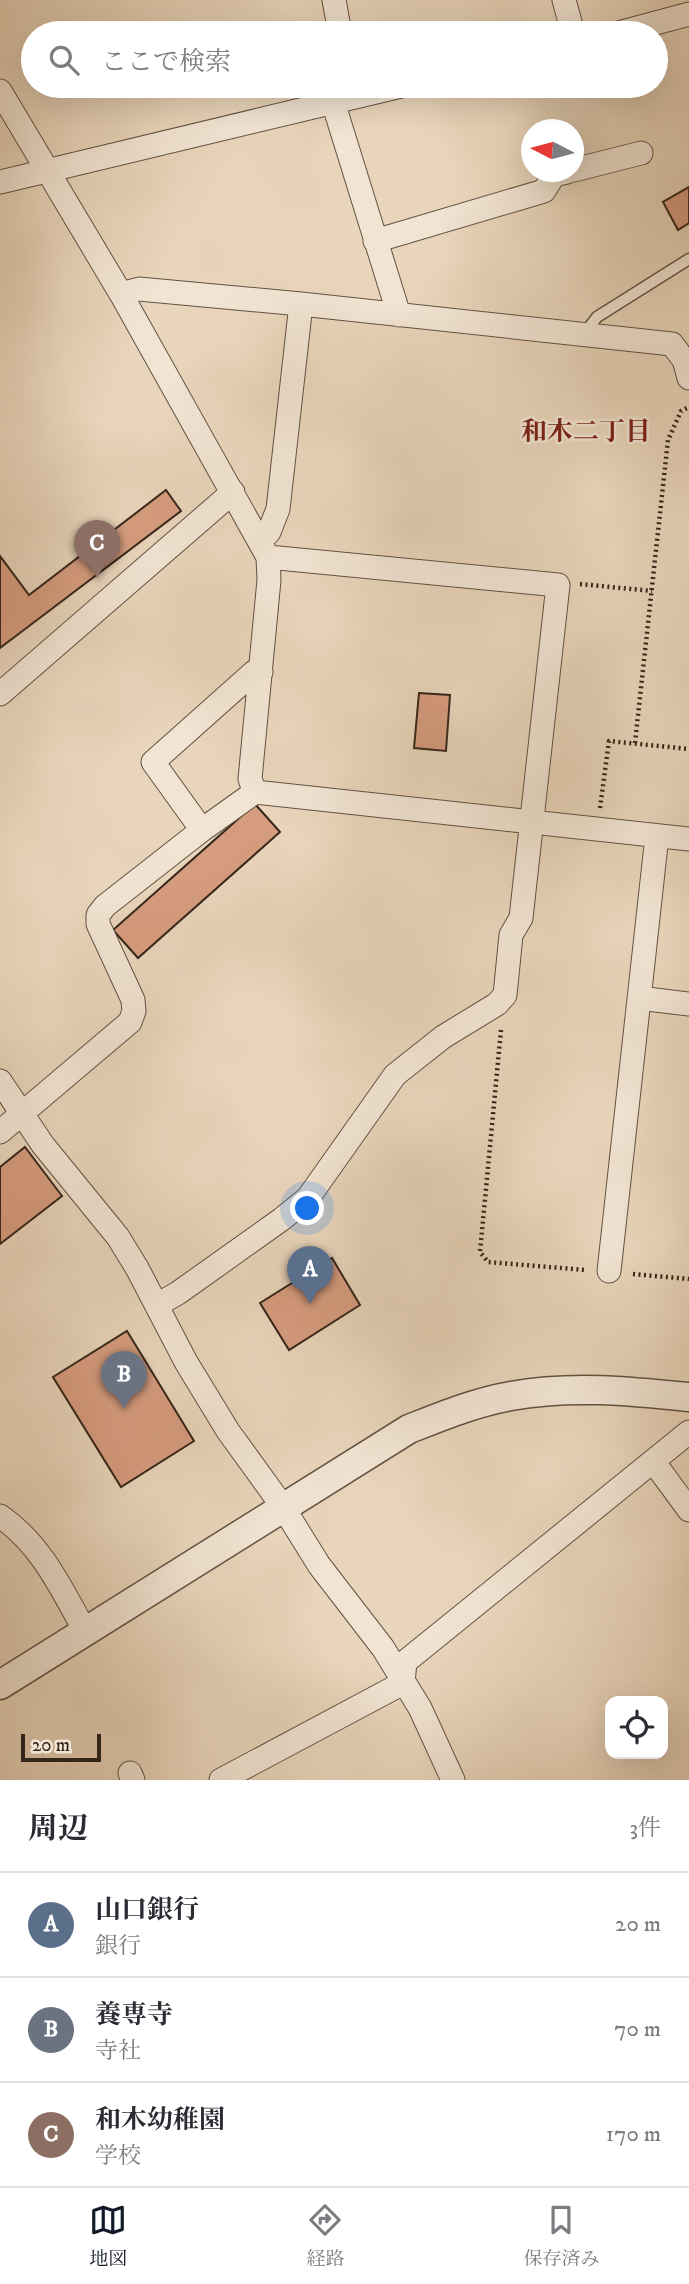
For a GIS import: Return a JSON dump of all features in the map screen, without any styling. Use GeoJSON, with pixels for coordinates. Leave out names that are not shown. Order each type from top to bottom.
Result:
{"type":"FeatureCollection","features":[{"type":"Feature","properties":{"kind":"street"},"geometry":{"type":"LineString","coordinates":[[334,0],[338,21]]}},
{"type":"Feature","properties":{"kind":"street"},"geometry":{"type":"LineString","coordinates":[[564,0],[570,21]]}},
{"type":"Feature","properties":{"kind":"street"},"geometry":{"type":"LineString","coordinates":[[663,21],[689,14]]}},
{"type":"Feature","properties":{"kind":"street"},"geometry":{"type":"LineString","coordinates":[[0,91],[121,294],[264,549],[269,580],[250,779],[255,792]]}},
{"type":"Feature","properties":{"kind":"street"},"geometry":{"type":"LineString","coordinates":[[0,182],[334,98]]}},
{"type":"Feature","properties":{"kind":"street"},"geometry":{"type":"LineString","coordinates":[[347,98],[375,241],[399,315]]}},
{"type":"Feature","properties":{"kind":"street"},"geometry":{"type":"LineString","coordinates":[[584,167],[641,153]]}},
{"type":"Feature","properties":{"kind":"street"},"geometry":{"type":"LineString","coordinates":[[375,241],[544,191],[550,182]]}},
{"type":"Feature","properties":{"kind":"street"},"geometry":{"type":"LineString","coordinates":[[121,294],[139,289],[672,344],[684,360],[689,378]]}},
{"type":"Feature","properties":{"kind":"street"},"geometry":{"type":"LineString","coordinates":[[264,549],[278,509],[301,304]]}},
{"type":"Feature","properties":{"kind":"street"},"geometry":{"type":"LineString","coordinates":[[0,694],[233,492]]}},
{"type":"Feature","properties":{"kind":"street"},"geometry":{"type":"LineString","coordinates":[[157,1304],[178,1293],[308,1198],[395,1075],[443,1037],[497,1004],[505,995],[511,935],[521,918],[558,585],[264,549]]}},
{"type":"Feature","properties":{"kind":"street"},"geometry":{"type":"LineString","coordinates":[[202,830],[153,762],[254,672],[261,672]]}},
{"type":"Feature","properties":{"kind":"street"},"geometry":{"type":"LineString","coordinates":[[0,1132],[130,1022],[134,1011],[133,1000],[98,924],[98,915],[104,906],[255,792],[689,839]]}},
{"type":"Feature","properties":{"kind":"street"},"geometry":{"type":"LineString","coordinates":[[609,1272],[657,836]]}},
{"type":"Feature","properties":{"kind":"street"},"geometry":{"type":"LineString","coordinates":[[639,998],[689,1004]]}},
{"type":"Feature","properties":{"kind":"street"},"geometry":{"type":"LineString","coordinates":[[0,1081],[43,1146],[118,1237],[157,1304],[186,1362],[228,1431],[283,1507],[319,1565],[383,1648],[420,1708],[453,1780]]}},
{"type":"Feature","properties":{"kind":"street"},"geometry":{"type":"LineString","coordinates":[[0,1685],[409,1429],[464,1408],[511,1396],[564,1390],[615,1390],[689,1397]]}},
{"type":"Feature","properties":{"kind":"street"},"geometry":{"type":"LineString","coordinates":[[403,1683],[405,1662],[689,1432]]}},
{"type":"Feature","properties":{"kind":"street"},"geometry":{"type":"LineString","coordinates":[[653,1461],[689,1510]]}},
{"type":"Feature","properties":{"kind":"street"},"geometry":{"type":"LineString","coordinates":[[0,1516],[17,1528],[43,1556],[86,1633]]}},
{"type":"Feature","properties":{"kind":"street"},"geometry":{"type":"LineString","coordinates":[[221,1780],[403,1683]]}},
{"type":"Feature","properties":{"kind":"lane"},"geometry":{"type":"LineString","coordinates":[[584,334],[597,317],[689,259]]}},
{"type":"Feature","properties":{"kind":"path"},"geometry":{"type":"LineString","coordinates":[[635,743],[668,440],[681,411],[689,407]]}},
{"type":"Feature","properties":{"kind":"path"},"geometry":{"type":"LineString","coordinates":[[558,585],[569,583],[652,591]]}},
{"type":"Feature","properties":{"kind":"path"},"geometry":{"type":"LineString","coordinates":[[597,829],[609,741],[689,749]]}},
{"type":"Feature","properties":{"kind":"path"},"geometry":{"type":"LineString","coordinates":[[497,1004],[503,1010],[480,1252],[488,1262],[689,1279]]}},
{"type":"Feature","properties":{"kind":"building"},"geometry":{"type":"Polygon","coordinates":[[[689,187],[689,223],[678,230],[663,202],[689,187]]]}},
{"type":"Feature","properties":{"kind":"building"},"geometry":{"type":"Polygon","coordinates":[[[166,490],[181,511],[0,648],[0,556],[29,595],[166,490]]]}},
{"type":"Feature","properties":{"kind":"building"},"geometry":{"type":"Polygon","coordinates":[[[419,693],[450,695],[446,751],[414,748],[419,693]]]}},
{"type":"Feature","properties":{"kind":"building"},"geometry":{"type":"Polygon","coordinates":[[[255,804],[280,832],[138,958],[113,930],[255,804]]]}},
{"type":"Feature","properties":{"kind":"building"},"geometry":{"type":"Polygon","coordinates":[[[25,1147],[62,1196],[0,1244],[0,1167],[25,1147]]]}},
{"type":"Feature","properties":{"kind":"building"},"geometry":{"type":"Polygon","coordinates":[[[332,1258],[360,1305],[289,1350],[260,1303],[332,1258]]]}},
{"type":"Feature","properties":{"kind":"building"},"geometry":{"type":"Polygon","coordinates":[[[127,1331],[194,1441],[121,1487],[53,1377],[127,1331]]]}},
{"type":"Feature","properties":{"kind":"place","name":"和木幼稚園"},"geometry":{"type":"Point","coordinates":[97,578]}},
{"type":"Feature","properties":{"kind":"place","name":"山口銀行"},"geometry":{"type":"Point","coordinates":[310,1304]}},
{"type":"Feature","properties":{"kind":"place","name":"養専寺"},"geometry":{"type":"Point","coordinates":[124,1409]}},
{"type":"Feature","properties":{"kind":"district","name":"和木二丁目"},"geometry":{"type":"Point","coordinates":[586,432]}}]}
